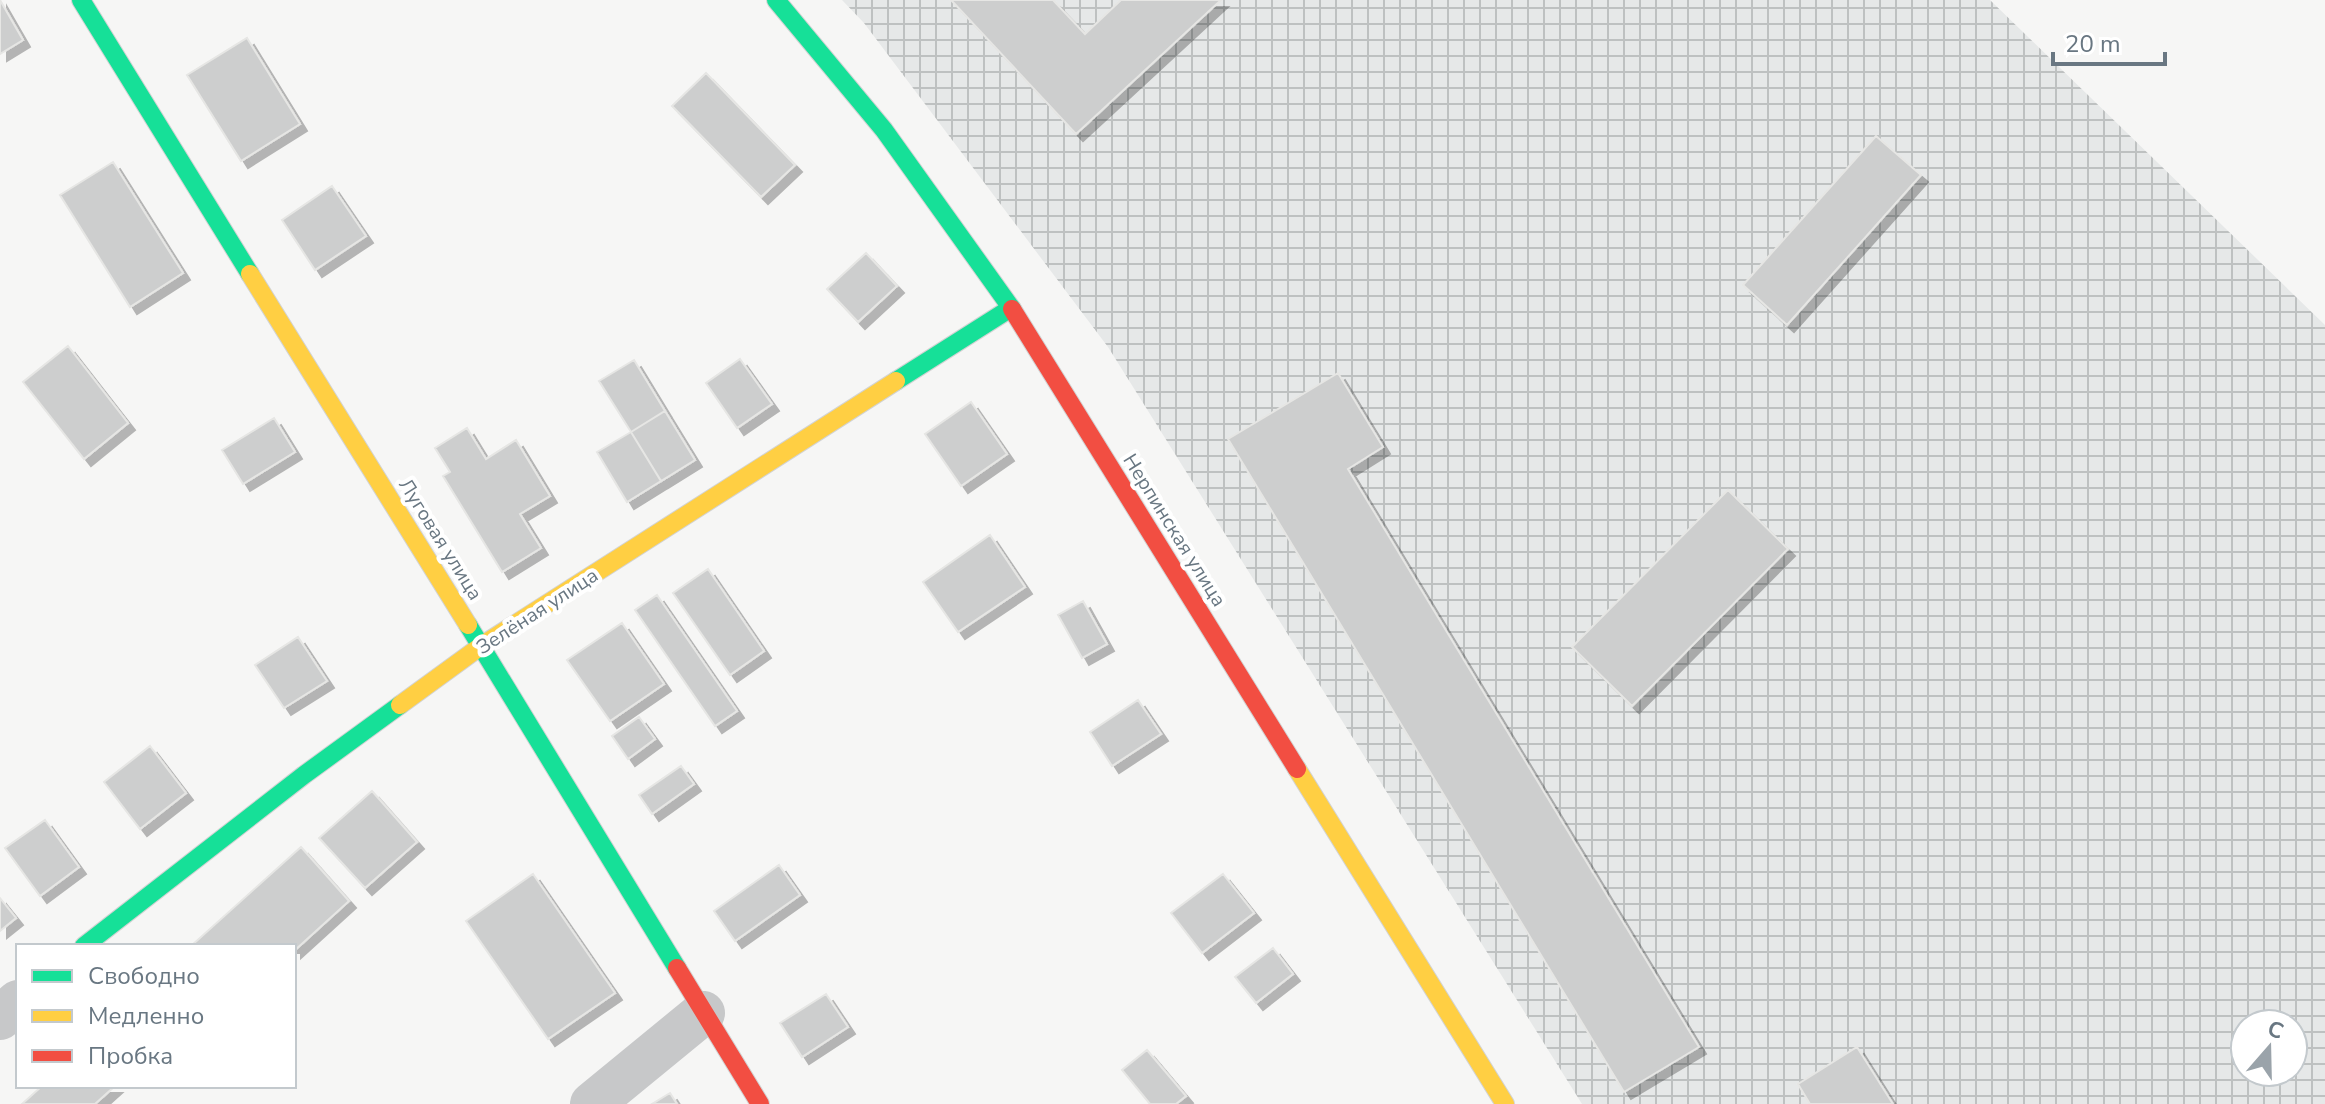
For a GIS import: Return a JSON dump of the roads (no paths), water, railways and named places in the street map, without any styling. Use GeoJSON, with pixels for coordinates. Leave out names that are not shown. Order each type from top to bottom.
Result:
{"type":"FeatureCollection","features":[{"type":"Feature","properties":{"kind":"street","name":"Луговая улица"},"geometry":{"type":"LineString","coordinates":[[81,0],[760,1104]]}},
{"type":"Feature","properties":{"kind":"street","name":"Нерпинская улица"},"geometry":{"type":"LineString","coordinates":[[776,0],[884,130],[1011,308],[1505,1104]]}},
{"type":"Feature","properties":{"kind":"street","name":"Зелёная улица"},"geometry":{"type":"LineString","coordinates":[[87,944],[304,775],[481,646],[1011,308]]}},
{"type":"Feature","properties":{"kind":"street"},"geometry":{"type":"LineString","coordinates":[[0,1018],[16,1004]]}},
{"type":"Feature","properties":{"kind":"street"},"geometry":{"type":"LineString","coordinates":[[592,1104],[703,1013]]}}]}
